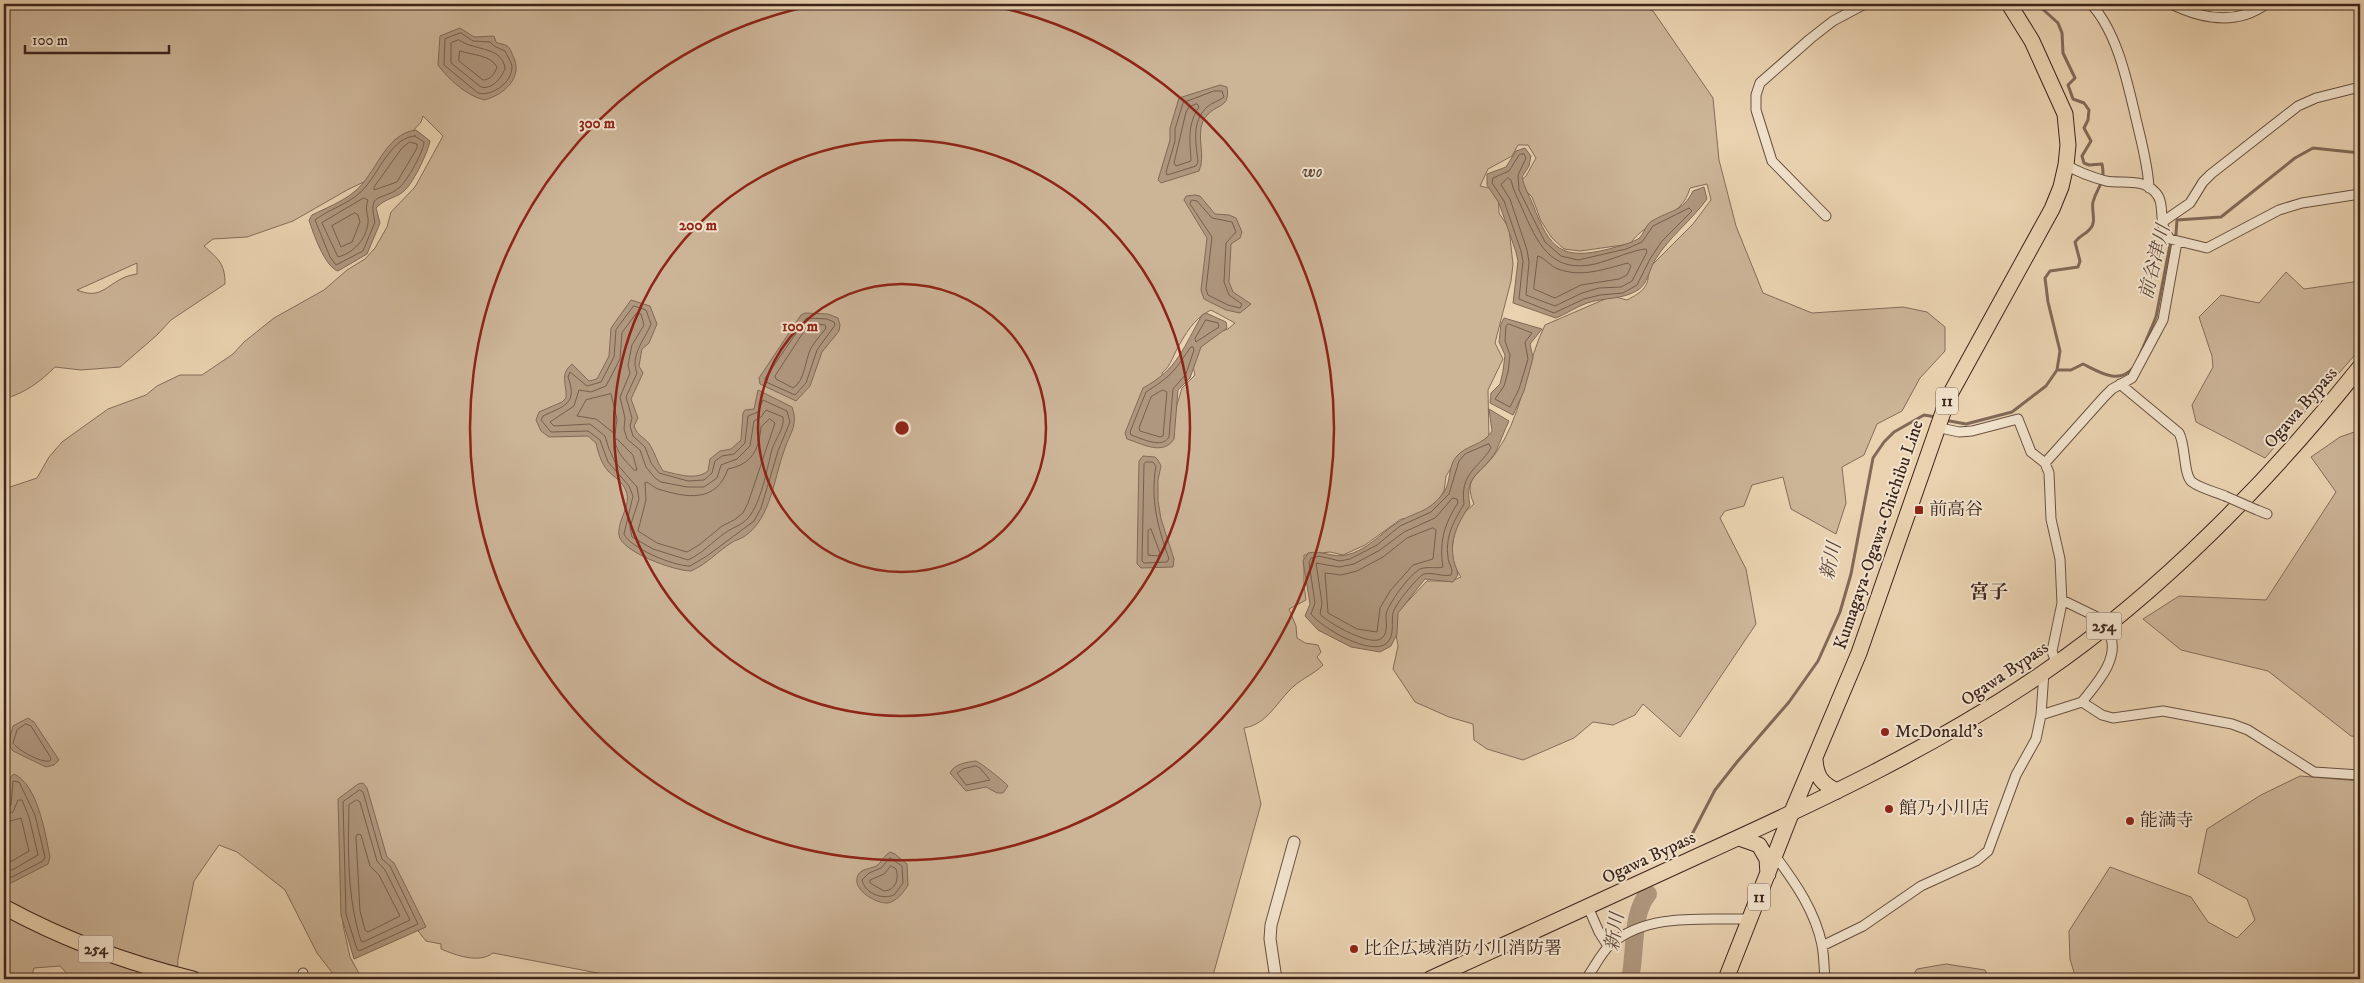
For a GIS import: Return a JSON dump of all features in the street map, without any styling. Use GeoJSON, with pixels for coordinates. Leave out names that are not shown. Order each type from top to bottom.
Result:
{"type":"FeatureCollection","features":[{"type":"Feature","properties":{"kind":"main road","name":"Kumagaya-Ogawa-Chichibu Line"},"geometry":{"type":"LineString","coordinates":[[1726,979],[1776,857],[1791,814],[1859,653],[1936,427],[1968,359],[2052,209],[2061,187],[2066,165],[2068,129],[2063,108],[2028,33],[2009,4]]}},
{"type":"Feature","properties":{"kind":"main road","name":"Ogawa Bypass"},"geometry":{"type":"LineString","coordinates":[[1430,979],[1791,814],[1902,759],[1960,726],[2050,667],[2143,593],[2216,527],[2276,466],[2360,367]]}},
{"type":"Feature","properties":{"kind":"main road"},"geometry":{"type":"LineString","coordinates":[[1815,760],[1815,770],[1819,779],[1823,784],[1837,791]]}},
{"type":"Feature","properties":{"kind":"main road"},"geometry":{"type":"LineString","coordinates":[[1739,838],[1759,845],[1767,859],[1768,875]]}},
{"type":"Feature","properties":{"kind":"main road","name":"254"},"geometry":{"type":"LineString","coordinates":[[4,907],[70,939],[112,956],[192,979]]}},
{"type":"Feature","properties":{"kind":"street"},"geometry":{"type":"LineString","coordinates":[[1826,216],[1772,160],[1756,110],[1756,95],[1760,83],[1810,39],[1833,21],[1865,4]]}},
{"type":"Feature","properties":{"kind":"street"},"geometry":{"type":"LineString","coordinates":[[2091,4],[2110,35],[2124,66],[2145,157],[2150,188]]}},
{"type":"Feature","properties":{"kind":"street"},"geometry":{"type":"LineString","coordinates":[[2171,4],[2196,14],[2216,18],[2233,18],[2266,4]]}},
{"type":"Feature","properties":{"kind":"street"},"geometry":{"type":"LineString","coordinates":[[2161,223],[2190,203],[2203,182],[2211,174],[2286,114],[2316,98],[2360,87]]}},
{"type":"Feature","properties":{"kind":"street"},"geometry":{"type":"LineString","coordinates":[[2066,165],[2083,175],[2109,181],[2131,182],[2150,188],[2158,197],[2161,223],[2165,233],[2176,242],[2207,248],[2279,210],[2302,203],[2360,194]]}},
{"type":"Feature","properties":{"kind":"street"},"geometry":{"type":"LineString","coordinates":[[2046,463],[2104,397],[2120,384],[2132,378],[2163,320],[2176,242]]}},
{"type":"Feature","properties":{"kind":"street"},"geometry":{"type":"LineString","coordinates":[[2120,384],[2179,433],[2183,440],[2188,476],[2192,482],[2266,514]]}},
{"type":"Feature","properties":{"kind":"street"},"geometry":{"type":"LineString","coordinates":[[1822,946],[1863,926],[1922,886],[1976,861],[1988,851],[2016,775],[2036,739],[2062,600],[2060,558],[2051,519],[2049,473],[2046,463],[2031,452],[2018,419],[1972,431],[1959,432],[1936,427]]}},
{"type":"Feature","properties":{"kind":"street"},"geometry":{"type":"LineString","coordinates":[[2062,600],[2097,616]]}},
{"type":"Feature","properties":{"kind":"street"},"geometry":{"type":"LineString","coordinates":[[2041,715],[2082,702],[2094,687],[2109,662],[2114,648],[2110,635]]}},
{"type":"Feature","properties":{"kind":"street"},"geometry":{"type":"LineString","coordinates":[[2082,702],[2102,715],[2113,718],[2163,711],[2232,724],[2248,730],[2314,772],[2360,775]]}},
{"type":"Feature","properties":{"kind":"street"},"geometry":{"type":"LineString","coordinates":[[1276,979],[1270,939],[1271,925],[1294,842]]}},
{"type":"Feature","properties":{"kind":"street"},"geometry":{"type":"LineString","coordinates":[[1776,857],[1798,886],[1815,920],[1822,946],[1826,979]]}},
{"type":"Feature","properties":{"kind":"street"},"geometry":{"type":"LineString","coordinates":[[1588,906],[1608,946]]}},
{"type":"Feature","properties":{"kind":"street"},"geometry":{"type":"LineString","coordinates":[[1586,979],[1608,946],[1628,933],[1649,924],[1664,921],[1750,919]]}},
{"type":"Feature","properties":{"kind":"green space","name":"wo"},"geometry":{"type":"Polygon","coordinates":[[[4,4],[1635,4],[1653,11],[1713,98],[1719,160],[1736,226],[1763,293],[1812,313],[1903,307],[1927,312],[1945,327],[1945,351],[1920,378],[1902,411],[1877,424],[1864,455],[1842,467],[1846,503],[1836,534],[1791,509],[1783,477],[1752,485],[1744,506],[1725,511],[1720,518],[1746,569],[1756,624],[1680,737],[1643,704],[1635,715],[1613,725],[1593,722],[1574,738],[1523,760],[1487,749],[1474,740],[1473,724],[1449,717],[1415,702],[1393,669],[1398,646],[1393,617],[1427,581],[1451,581],[1461,577],[1450,559],[1457,519],[1474,504],[1470,489],[1473,478],[1496,452],[1511,426],[1545,325],[1612,296],[1627,300],[1641,291],[1648,280],[1648,269],[1693,224],[1711,200],[1707,184],[1690,188],[1686,199],[1679,207],[1646,228],[1630,244],[1580,251],[1564,249],[1552,238],[1541,221],[1532,197],[1518,183],[1526,176],[1536,158],[1528,145],[1518,145],[1512,156],[1488,169],[1480,186],[1498,190],[1499,213],[1509,228],[1513,264],[1511,281],[1495,343],[1503,359],[1488,390],[1489,442],[1460,454],[1446,476],[1444,491],[1435,506],[1420,517],[1401,519],[1365,545],[1343,555],[1330,552],[1304,555],[1306,600],[1289,609],[1296,626],[1297,638],[1305,643],[1318,645],[1321,652],[1317,657],[1323,665],[1294,686],[1260,722],[1244,728],[1261,804],[1212,979],[606,979],[608,975],[493,953],[481,958],[467,957],[441,949],[441,944],[426,941],[345,837],[343,925],[350,957],[362,979],[337,979],[317,953],[285,890],[237,852],[219,845],[194,881],[178,959],[177,979],[72,979],[60,966],[34,968],[31,979],[4,979],[4,489],[37,478],[49,457],[62,442],[108,409],[146,395],[157,386],[180,375],[202,375],[233,354],[244,342],[274,318],[324,290],[347,270],[365,259],[375,248],[387,227],[391,212],[415,187],[443,136],[423,116],[421,122],[370,179],[293,221],[247,237],[213,239],[204,246],[220,262],[224,271],[225,284],[171,320],[157,335],[120,367],[81,370],[55,367],[32,386],[19,394],[4,399],[4,4]],[[137,263],[77,290],[91,293],[101,291],[123,278],[137,274],[137,263]],[[1211,310],[1198,319],[1190,328],[1162,373],[1173,418],[1182,388],[1195,375],[1191,357],[1204,338],[1228,329],[1235,323],[1211,310]]]}},
{"type":"Feature","properties":{"kind":"green space"},"geometry":{"type":"Polygon","coordinates":[[[2286,272],[2304,289],[2360,281],[2360,349],[2265,458],[2196,422],[2192,405],[2213,367],[2212,356],[2199,317],[2221,295],[2259,303],[2286,272]]]}},
{"type":"Feature","properties":{"kind":"green space"},"geometry":{"type":"Polygon","coordinates":[[[2360,430],[2360,737],[2351,736],[2268,671],[2181,650],[2143,619],[2179,596],[2266,600],[2336,492],[2311,457],[2340,437],[2360,430]]]}},
{"type":"Feature","properties":{"kind":"green space"},"geometry":{"type":"Polygon","coordinates":[[[2300,776],[2360,781],[2360,979],[2076,979],[2070,959],[2069,931],[2110,867],[2191,897],[2208,922],[2237,938],[2255,920],[2247,899],[2198,873],[2207,829],[2261,795],[2300,776]]]}},
{"type":"Feature","properties":{"kind":"green space"},"geometry":{"type":"Polygon","coordinates":[[[1946,964],[1985,970],[1990,979],[1910,979],[1917,969],[1946,964]]]}},
{"type":"Feature","properties":{"kind":"water"},"geometry":{"type":"Polygon","coordinates":[[[460,28],[474,37],[494,36],[496,42],[506,45],[510,49],[516,64],[516,71],[510,84],[499,94],[484,100],[477,98],[458,86],[438,65],[440,36],[460,28]]]}},
{"type":"Feature","properties":{"kind":"water"},"geometry":{"type":"Polygon","coordinates":[[[1220,85],[1227,87],[1228,95],[1224,103],[1207,115],[1203,121],[1200,133],[1202,159],[1199,171],[1161,183],[1158,180],[1170,140],[1170,128],[1179,98],[1220,85]]]}},
{"type":"Feature","properties":{"kind":"water"},"geometry":{"type":"Polygon","coordinates":[[[416,130],[430,141],[417,173],[403,192],[376,208],[380,223],[367,254],[338,271],[324,257],[309,220],[312,215],[339,202],[354,192],[396,139],[405,133],[416,130]]]}},
{"type":"Feature","properties":{"kind":"water"},"geometry":{"type":"Polygon","coordinates":[[[1525,148],[1531,156],[1529,166],[1522,177],[1525,188],[1545,232],[1559,248],[1568,252],[1593,252],[1631,242],[1640,237],[1652,221],[1676,210],[1685,203],[1693,191],[1704,187],[1707,199],[1673,236],[1655,260],[1641,288],[1620,297],[1587,303],[1556,318],[1513,303],[1518,261],[1499,203],[1487,185],[1487,174],[1506,167],[1516,151],[1525,148]]]}},
{"type":"Feature","properties":{"kind":"water"},"geometry":{"type":"Polygon","coordinates":[[[1186,196],[1200,196],[1215,214],[1229,215],[1236,218],[1242,232],[1240,238],[1231,244],[1229,282],[1233,292],[1251,304],[1240,313],[1226,310],[1204,299],[1201,290],[1207,238],[1184,200],[1186,196]]]}},
{"type":"Feature","properties":{"kind":"water"},"geometry":{"type":"Polygon","coordinates":[[[631,300],[650,306],[657,324],[649,343],[642,349],[639,366],[643,373],[631,399],[638,418],[634,426],[637,432],[650,445],[663,471],[680,475],[698,476],[708,471],[710,459],[720,451],[731,449],[741,440],[743,413],[745,410],[754,409],[758,390],[792,407],[794,414],[794,425],[761,519],[745,536],[726,546],[702,565],[691,571],[662,564],[629,548],[619,535],[620,524],[627,502],[626,491],[621,482],[603,465],[596,443],[588,436],[549,437],[541,431],[536,420],[539,412],[562,402],[566,398],[564,379],[568,368],[572,364],[589,381],[597,379],[609,356],[611,328],[631,300]]]}},
{"type":"Feature","properties":{"kind":"water"},"geometry":{"type":"Polygon","coordinates":[[[805,313],[828,314],[838,318],[840,325],[839,331],[822,352],[810,386],[796,401],[760,384],[759,378],[801,315],[805,313]]]}},
{"type":"Feature","properties":{"kind":"water"},"geometry":{"type":"Polygon","coordinates":[[[1206,313],[1226,322],[1227,328],[1201,347],[1190,378],[1178,390],[1174,439],[1164,447],[1159,448],[1146,446],[1127,439],[1125,433],[1143,388],[1155,381],[1172,365],[1184,348],[1202,315],[1206,313]]]}},
{"type":"Feature","properties":{"kind":"water"},"geometry":{"type":"Polygon","coordinates":[[[1504,318],[1542,329],[1530,344],[1533,358],[1524,391],[1513,415],[1490,403],[1491,393],[1500,384],[1503,371],[1505,355],[1499,342],[1501,324],[1504,318]]]}},
{"type":"Feature","properties":{"kind":"water"},"geometry":{"type":"Polygon","coordinates":[[[1489,409],[1509,421],[1496,451],[1472,480],[1469,487],[1470,505],[1454,535],[1452,549],[1458,575],[1453,582],[1425,579],[1398,613],[1397,634],[1391,646],[1380,652],[1351,647],[1318,630],[1305,616],[1310,604],[1303,561],[1308,553],[1318,552],[1341,556],[1353,553],[1366,546],[1397,523],[1427,508],[1444,492],[1448,484],[1453,461],[1456,457],[1484,440],[1492,431],[1489,409]]]}},
{"type":"Feature","properties":{"kind":"water"},"geometry":{"type":"Polygon","coordinates":[[[1143,456],[1155,457],[1161,466],[1158,480],[1158,501],[1161,519],[1174,559],[1173,567],[1141,568],[1137,564],[1139,461],[1143,456]]]}},
{"type":"Feature","properties":{"kind":"water"},"geometry":{"type":"Polygon","coordinates":[[[28,718],[34,722],[59,760],[54,765],[46,767],[13,751],[8,744],[13,726],[28,718]]]}},
{"type":"Feature","properties":{"kind":"water"},"geometry":{"type":"Polygon","coordinates":[[[976,761],[1008,786],[1003,793],[997,793],[986,787],[966,791],[950,773],[958,766],[976,761]]]}},
{"type":"Feature","properties":{"kind":"water"},"geometry":{"type":"Polygon","coordinates":[[[14,774],[29,788],[35,799],[43,823],[50,857],[48,864],[11,883],[4,876],[7,789],[8,779],[14,774]]]}},
{"type":"Feature","properties":{"kind":"water"},"geometry":{"type":"Polygon","coordinates":[[[363,783],[367,788],[387,857],[394,863],[426,927],[354,959],[341,915],[338,799],[358,784],[363,783]]]}},
{"type":"Feature","properties":{"kind":"water"},"geometry":{"type":"Polygon","coordinates":[[[890,852],[907,864],[908,885],[897,898],[891,902],[883,903],[867,896],[859,888],[857,878],[860,872],[879,864],[890,852]]]}},
{"type":"Feature","properties":{"kind":"waterway"},"geometry":{"type":"LineString","coordinates":[[1944,420],[1966,424],[2012,412],[2046,386],[2057,370],[2060,351],[2048,302],[2045,278],[2050,271],[2078,267],[2080,261],[2075,242],[2088,231],[2093,223],[2093,202],[2102,181],[2103,171],[2102,164],[2089,165],[2084,163],[2082,156],[2091,141],[2084,128],[2088,120],[2089,110],[2084,103],[2073,99],[2068,85],[2075,78],[2063,53],[2062,33],[2058,23],[2037,4]]}},
{"type":"Feature","properties":{"kind":"waterway","name":"前谷津川"},"geometry":{"type":"LineString","coordinates":[[2139,357],[2156,317],[2170,245],[2176,234],[2177,220],[2221,217],[2295,158],[2313,148],[2360,153]]}},
{"type":"Feature","properties":{"kind":"waterway","name":"前谷津川"},"geometry":{"type":"LineString","coordinates":[[2057,370],[2071,370],[2083,364],[2103,374],[2116,376],[2122,375],[2134,367]]}},
{"type":"Feature","properties":{"kind":"waterway","name":"新川"},"geometry":{"type":"LineString","coordinates":[[1686,846],[1715,790],[1789,702],[1818,661],[1840,612],[1851,574],[1873,458],[1894,432],[1924,415],[1936,417]]}},
{"type":"Feature","properties":{"kind":"waterway","name":"新川"},"geometry":{"type":"LineString","coordinates":[[1630,979],[1636,923],[1643,902],[1648,894]]}},
{"type":"Feature","properties":{"kind":"place","name":"前高谷"},"geometry":{"type":"Point","coordinates":[1919,510]}},
{"type":"Feature","properties":{"kind":"place","name":"McDonald's"},"geometry":{"type":"Point","coordinates":[1885,732]}},
{"type":"Feature","properties":{"kind":"place","name":"館乃小川店"},"geometry":{"type":"Point","coordinates":[1889,809]}},
{"type":"Feature","properties":{"kind":"place","name":"能満寺"},"geometry":{"type":"Point","coordinates":[2130,821]}},
{"type":"Feature","properties":{"kind":"place","name":"比企広域消防小川消防署"},"geometry":{"type":"Point","coordinates":[1354,949]}},
{"type":"Feature","properties":{"kind":"district","name":"宮子"},"geometry":{"type":"Point","coordinates":[1989,592]}}]}
